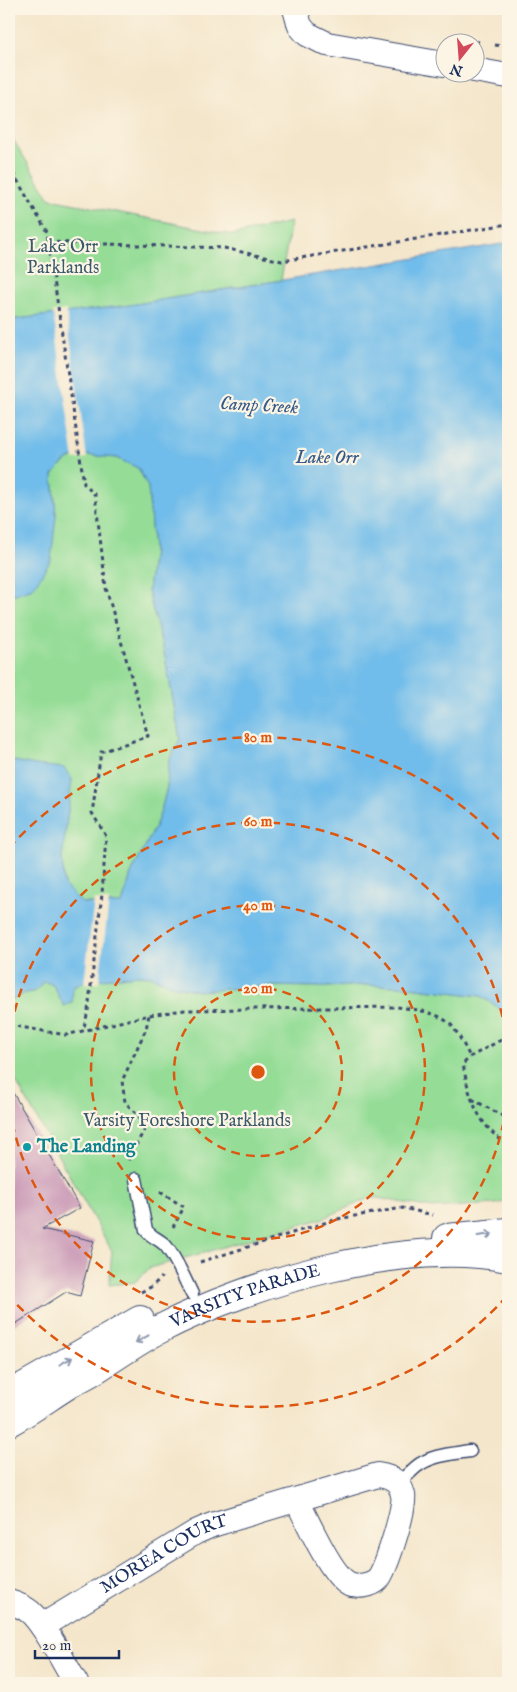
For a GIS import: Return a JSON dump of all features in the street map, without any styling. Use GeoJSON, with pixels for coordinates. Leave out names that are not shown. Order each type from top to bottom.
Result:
{"type":"FeatureCollection","features":[{"type":"Feature","properties":{"kind":"street"},"geometry":{"type":"LineString","coordinates":[[295,9],[300,26],[307,34],[327,44],[434,62]]}},
{"type":"Feature","properties":{"kind":"street"},"geometry":{"type":"LineString","coordinates":[[484,72],[508,76]]}},
{"type":"Feature","properties":{"kind":"street","name":"VARSITY PARADE"},"geometry":{"type":"LineString","coordinates":[[9,1395],[152,1313],[192,1294],[270,1269],[336,1253],[410,1241],[508,1232]]}},
{"type":"Feature","properties":{"kind":"street","name":"VARSITY PARADE"},"geometry":{"type":"LineString","coordinates":[[9,1422],[36,1407],[132,1344],[160,1329],[231,1298],[285,1280],[376,1260],[431,1253],[468,1253],[508,1258]]}},
{"type":"Feature","properties":{"kind":"street"},"geometry":{"type":"LineString","coordinates":[[9,1410],[47,1387],[64,1387]]}},
{"type":"Feature","properties":{"kind":"street","name":"MOREA COURT"},"geometry":{"type":"LineString","coordinates":[[42,1626],[196,1532],[212,1525],[378,1475],[389,1477],[398,1483]]}},
{"type":"Feature","properties":{"kind":"street"},"geometry":{"type":"LineString","coordinates":[[297,1500],[339,1576],[350,1585],[366,1586],[377,1580],[384,1570],[403,1509],[403,1495],[398,1483]]}},
{"type":"Feature","properties":{"kind":"street"},"geometry":{"type":"LineString","coordinates":[[9,1602],[17,1604],[30,1612],[42,1626],[76,1683]]}},
{"type":"Feature","properties":{"kind":"lane"},"geometry":{"type":"LineString","coordinates":[[136,1179],[146,1230],[164,1244],[192,1294]]}},
{"type":"Feature","properties":{"kind":"lane"},"geometry":{"type":"LineString","coordinates":[[398,1483],[407,1477],[417,1466],[427,1461],[441,1455],[470,1451]]}},
{"type":"Feature","properties":{"kind":"path"},"geometry":{"type":"LineString","coordinates":[[9,166],[47,232],[84,484],[95,495],[106,588],[148,736],[101,752],[92,813],[106,836],[102,894],[88,1011],[83,1032]]}},
{"type":"Feature","properties":{"kind":"path"},"geometry":{"type":"LineString","coordinates":[[49,249],[49,242],[224,248],[282,262],[508,224]]}},
{"type":"Feature","properties":{"kind":"path"},"geometry":{"type":"LineString","coordinates":[[9,1025],[66,1035],[149,1015],[185,1010],[398,1007],[427,1012],[444,1020],[452,1026],[470,1057]]}},
{"type":"Feature","properties":{"kind":"path"},"geometry":{"type":"LineString","coordinates":[[149,1015],[146,1029],[122,1081],[125,1102],[147,1125],[128,1161],[136,1179],[184,1207],[164,1244]]}},
{"type":"Feature","properties":{"kind":"path"},"geometry":{"type":"LineString","coordinates":[[508,1036],[470,1057],[463,1064],[477,1113],[499,1139],[508,1145]]}},
{"type":"Feature","properties":{"kind":"path"},"geometry":{"type":"LineString","coordinates":[[472,1098],[508,1119]]}},
{"type":"Feature","properties":{"kind":"path"},"geometry":{"type":"LineString","coordinates":[[141,1292],[151,1287],[165,1274],[179,1268],[336,1219],[403,1208],[432,1215],[441,1214]]}},
{"type":"Feature","properties":{"kind":"green space","name":"Lake Orr Parklands"},"geometry":{"type":"Polygon","coordinates":[[[9,133],[50,199],[233,235],[291,222],[281,280],[130,305],[9,320],[9,133]]]}},
{"type":"Feature","properties":{"kind":"green space"},"geometry":{"type":"Polygon","coordinates":[[[88,455],[116,458],[138,468],[148,487],[153,551],[148,591],[165,656],[180,739],[169,761],[167,787],[161,811],[131,874],[122,904],[82,903],[64,885],[62,858],[72,779],[35,765],[9,760],[9,596],[33,588],[56,516],[53,475],[68,460],[88,455]]]}},
{"type":"Feature","properties":{"kind":"green space","name":"Varsity Foreshore Parklands"},"geometry":{"type":"Polygon","coordinates":[[[137,975],[151,976],[171,985],[401,986],[481,996],[499,1008],[508,1022],[508,1201],[496,1204],[432,1208],[372,1197],[321,1219],[150,1268],[135,1282],[109,1285],[112,1251],[14,1078],[9,1074],[9,999],[36,991],[44,981],[53,985],[65,1006],[72,1002],[73,987],[85,981],[137,975]]]}},
{"type":"Feature","properties":{"kind":"water","name":"Lake Orr"},"geometry":{"type":"Polygon","coordinates":[[[508,243],[508,1021],[499,1008],[481,996],[401,986],[271,986],[198,991],[171,985],[151,976],[137,975],[85,981],[73,987],[72,1002],[64,1006],[53,985],[44,981],[36,991],[9,999],[9,760],[64,768],[72,779],[62,858],[64,885],[82,903],[122,904],[131,874],[161,811],[167,787],[169,761],[180,739],[165,656],[148,591],[153,551],[148,487],[138,468],[116,458],[88,455],[71,458],[63,463],[53,475],[56,516],[51,560],[33,588],[9,596],[9,320],[130,305],[508,243]]]}},
{"type":"Feature","properties":{"kind":"pier"},"geometry":{"type":"Polygon","coordinates":[[[66,310],[87,458],[74,460],[53,312],[66,310]]]}},
{"type":"Feature","properties":{"kind":"pier"},"geometry":{"type":"Polygon","coordinates":[[[94,900],[109,901],[99,983],[84,984],[94,900]]]}},
{"type":"Feature","properties":{"kind":"building","name":"The Landing"},"geometry":{"type":"Polygon","coordinates":[[[9,1086],[80,1208],[42,1229],[94,1241],[80,1296],[66,1292],[9,1328],[9,1086]]]}},
{"type":"Feature","properties":{"kind":"place","name":"The Landing"},"geometry":{"type":"Point","coordinates":[27,1147]}},
{"type":"Feature","properties":{"kind":"water label","name":"Camp Creek"},"geometry":{"type":"Point","coordinates":[259,406]}}]}
